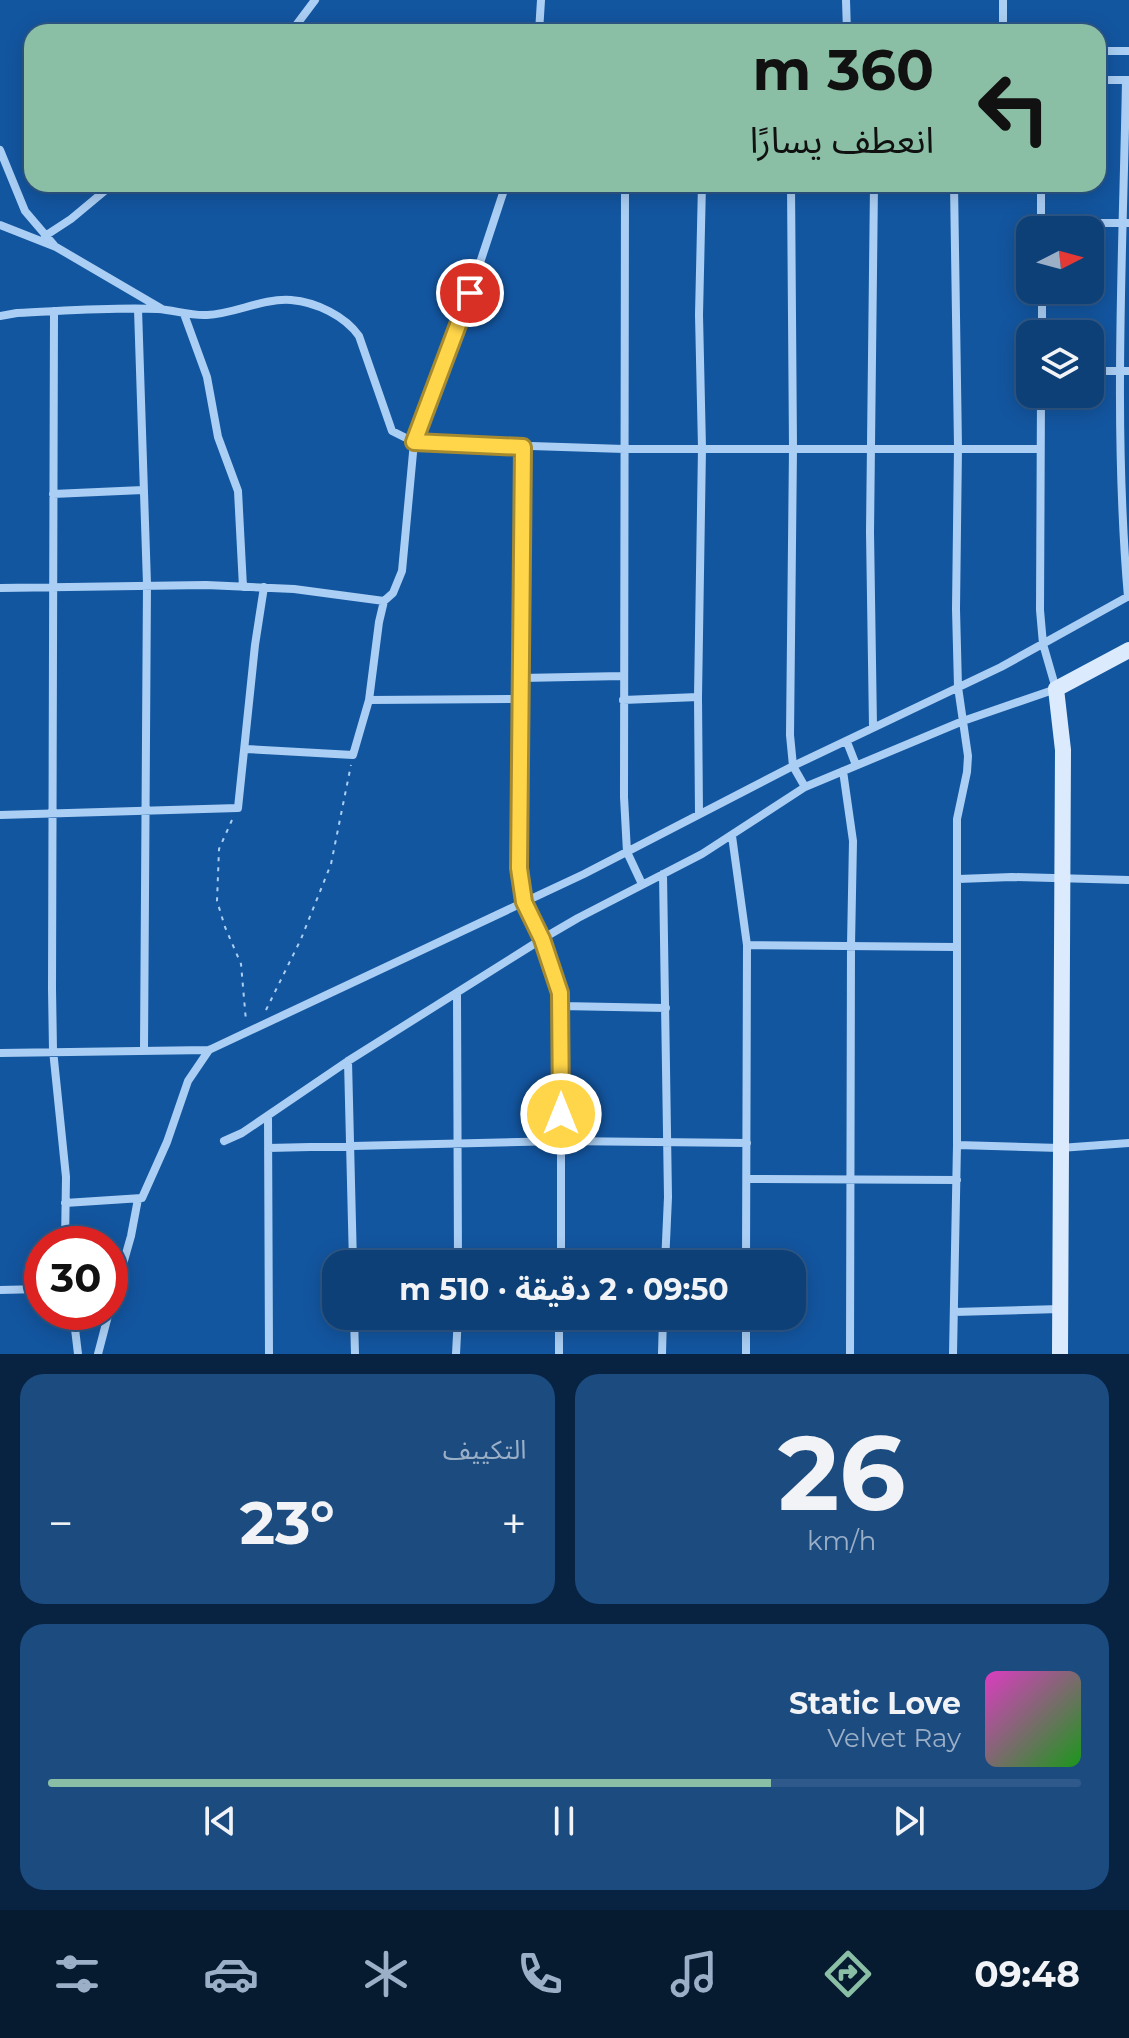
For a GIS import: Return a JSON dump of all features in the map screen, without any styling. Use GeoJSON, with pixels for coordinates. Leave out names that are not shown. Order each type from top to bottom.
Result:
{"type":"FeatureCollection","features":[{"type":"Feature","properties":{"kind":"street"},"geometry":{"type":"LineString","coordinates":[[297,24],[315,0]]}},
{"type":"Feature","properties":{"kind":"street"},"geometry":{"type":"LineString","coordinates":[[540,24],[541,0]]}},
{"type":"Feature","properties":{"kind":"street"},"geometry":{"type":"LineString","coordinates":[[846,0],[847,24]]}},
{"type":"Feature","properties":{"kind":"street"},"geometry":{"type":"LineString","coordinates":[[1003,0],[1003,24]]}},
{"type":"Feature","properties":{"kind":"street"},"geometry":{"type":"LineString","coordinates":[[1106,51],[1129,51]]}},
{"type":"Feature","properties":{"kind":"street"},"geometry":{"type":"LineString","coordinates":[[0,1053],[209,1050],[627,852],[793,766],[1043,644],[1128,596],[1123,533],[1128,80],[1106,80]]}},
{"type":"Feature","properties":{"kind":"street"},"geometry":{"type":"LineString","coordinates":[[0,150],[25,211],[56,247]]}},
{"type":"Feature","properties":{"kind":"street"},"geometry":{"type":"LineString","coordinates":[[45,236],[103,192]]}},
{"type":"Feature","properties":{"kind":"street"},"geometry":{"type":"LineString","coordinates":[[245,749],[353,755],[369,700],[384,601],[393,593],[402,571],[414,442],[470,293],[503,192]]}},
{"type":"Feature","properties":{"kind":"street"},"geometry":{"type":"LineString","coordinates":[[625,192],[624,797],[627,852],[642,884]]}},
{"type":"Feature","properties":{"kind":"street"},"geometry":{"type":"LineString","coordinates":[[699,814],[702,192]]}},
{"type":"Feature","properties":{"kind":"street"},"geometry":{"type":"LineString","coordinates":[[791,192],[793,448],[790,696],[793,766],[805,787]]}},
{"type":"Feature","properties":{"kind":"street"},"geometry":{"type":"LineString","coordinates":[[873,727],[874,192]]}},
{"type":"Feature","properties":{"kind":"street"},"geometry":{"type":"LineString","coordinates":[[953,1354],[957,1180],[957,819],[968,756],[958,687],[955,569],[958,447],[954,192]]}},
{"type":"Feature","properties":{"kind":"street"},"geometry":{"type":"LineString","coordinates":[[1041,192],[1041,216]]}},
{"type":"Feature","properties":{"kind":"street"},"geometry":{"type":"LineString","coordinates":[[1104,224],[1126,223]]}},
{"type":"Feature","properties":{"kind":"street"},"geometry":{"type":"LineString","coordinates":[[0,225],[56,247],[163,309]]}},
{"type":"Feature","properties":{"kind":"street"},"geometry":{"type":"LineString","coordinates":[[0,316],[138,309],[215,314],[275,301],[292,300],[310,304],[342,318],[359,336],[392,431],[414,442],[624,449],[1040,449]]}},
{"type":"Feature","properties":{"kind":"street"},"geometry":{"type":"LineString","coordinates":[[138,309],[147,584],[144,1049]]}},
{"type":"Feature","properties":{"kind":"street"},"geometry":{"type":"LineString","coordinates":[[54,311],[53,1050],[66,1177],[65,1226]]}},
{"type":"Feature","properties":{"kind":"street"},"geometry":{"type":"LineString","coordinates":[[184,314],[207,377],[218,437],[238,491],[243,587]]}},
{"type":"Feature","properties":{"kind":"street"},"geometry":{"type":"LineString","coordinates":[[1104,371],[1125,371]]}},
{"type":"Feature","properties":{"kind":"street"},"geometry":{"type":"LineString","coordinates":[[1041,408],[1040,610],[1043,644],[1056,689],[1063,739],[1060,1354]]}},
{"type":"Feature","properties":{"kind":"street"},"geometry":{"type":"LineString","coordinates":[[523,447],[519,868],[524,902],[542,939],[561,1006],[561,1250]]}},
{"type":"Feature","properties":{"kind":"street"},"geometry":{"type":"LineString","coordinates":[[53,494],[143,490]]}},
{"type":"Feature","properties":{"kind":"street"},"geometry":{"type":"LineString","coordinates":[[0,588],[147,584],[264,587],[384,601]]}},
{"type":"Feature","properties":{"kind":"street"},"geometry":{"type":"LineString","coordinates":[[0,815],[238,808],[264,587]]}},
{"type":"Feature","properties":{"kind":"street"},"geometry":{"type":"LineString","coordinates":[[224,1141],[268,1116],[348,1061],[542,939],[732,836],[805,787],[963,721],[1056,689],[1129,650]]}},
{"type":"Feature","properties":{"kind":"street"},"geometry":{"type":"LineString","coordinates":[[521,678],[623,676]]}},
{"type":"Feature","properties":{"kind":"street"},"geometry":{"type":"LineString","coordinates":[[623,700],[698,697]]}},
{"type":"Feature","properties":{"kind":"street"},"geometry":{"type":"LineString","coordinates":[[369,700],[521,699]]}},
{"type":"Feature","properties":{"kind":"street"},"geometry":{"type":"LineString","coordinates":[[847,742],[856,765]]}},
{"type":"Feature","properties":{"kind":"street"},"geometry":{"type":"LineString","coordinates":[[843,771],[853,841],[850,1354]]}},
{"type":"Feature","properties":{"kind":"street"},"geometry":{"type":"LineString","coordinates":[[732,836],[747,945],[746,1250]]}},
{"type":"Feature","properties":{"kind":"street"},"geometry":{"type":"LineString","coordinates":[[663,874],[667,1141],[665,1250]]}},
{"type":"Feature","properties":{"kind":"street"},"geometry":{"type":"LineString","coordinates":[[958,879],[1129,880]]}},
{"type":"Feature","properties":{"kind":"street"},"geometry":{"type":"LineString","coordinates":[[747,945],[956,947]]}},
{"type":"Feature","properties":{"kind":"street"},"geometry":{"type":"LineString","coordinates":[[457,994],[458,1250]]}},
{"type":"Feature","properties":{"kind":"street"},"geometry":{"type":"LineString","coordinates":[[561,1006],[666,1008]]}},
{"type":"Feature","properties":{"kind":"street"},"geometry":{"type":"LineString","coordinates":[[65,1203],[138,1199],[145,1195],[188,1081],[209,1050]]}},
{"type":"Feature","properties":{"kind":"street"},"geometry":{"type":"LineString","coordinates":[[348,1061],[353,1250]]}},
{"type":"Feature","properties":{"kind":"street"},"geometry":{"type":"LineString","coordinates":[[268,1116],[269,1354]]}},
{"type":"Feature","properties":{"kind":"street"},"geometry":{"type":"LineString","coordinates":[[268,1148],[561,1141],[747,1143]]}},
{"type":"Feature","properties":{"kind":"street"},"geometry":{"type":"LineString","coordinates":[[957,1145],[1060,1148],[1129,1143]]}},
{"type":"Feature","properties":{"kind":"street"},"geometry":{"type":"LineString","coordinates":[[747,1179],[957,1180]]}},
{"type":"Feature","properties":{"kind":"street"},"geometry":{"type":"LineString","coordinates":[[128,1247],[138,1199]]}},
{"type":"Feature","properties":{"kind":"street"},"geometry":{"type":"LineString","coordinates":[[0,1290],[24,1289]]}},
{"type":"Feature","properties":{"kind":"street"},"geometry":{"type":"LineString","coordinates":[[954,1312],[1060,1309]]}},
{"type":"Feature","properties":{"kind":"street"},"geometry":{"type":"LineString","coordinates":[[75,1330],[78,1354]]}},
{"type":"Feature","properties":{"kind":"street"},"geometry":{"type":"LineString","coordinates":[[98,1354],[105,1330]]}},
{"type":"Feature","properties":{"kind":"street"},"geometry":{"type":"LineString","coordinates":[[354,1330],[355,1354]]}},
{"type":"Feature","properties":{"kind":"street"},"geometry":{"type":"LineString","coordinates":[[456,1354],[457,1330]]}},
{"type":"Feature","properties":{"kind":"street"},"geometry":{"type":"LineString","coordinates":[[559,1330],[559,1354]]}},
{"type":"Feature","properties":{"kind":"street"},"geometry":{"type":"LineString","coordinates":[[662,1354],[663,1330]]}},
{"type":"Feature","properties":{"kind":"street"},"geometry":{"type":"LineString","coordinates":[[746,1330],[746,1354]]}},
{"type":"Feature","properties":{"kind":"path"},"geometry":{"type":"LineString","coordinates":[[257,1029],[301,939],[331,864],[353,755]]}},
{"type":"Feature","properties":{"kind":"path"},"geometry":{"type":"LineString","coordinates":[[238,808],[219,849],[217,901],[241,964],[247,1034]]}},
{"type":"Feature","properties":{"kind":"route"},"geometry":{"type":"LineString","coordinates":[[470,293],[414,442],[523,447],[519,868],[524,902],[542,939],[560,993],[561,1114]]}}]}
